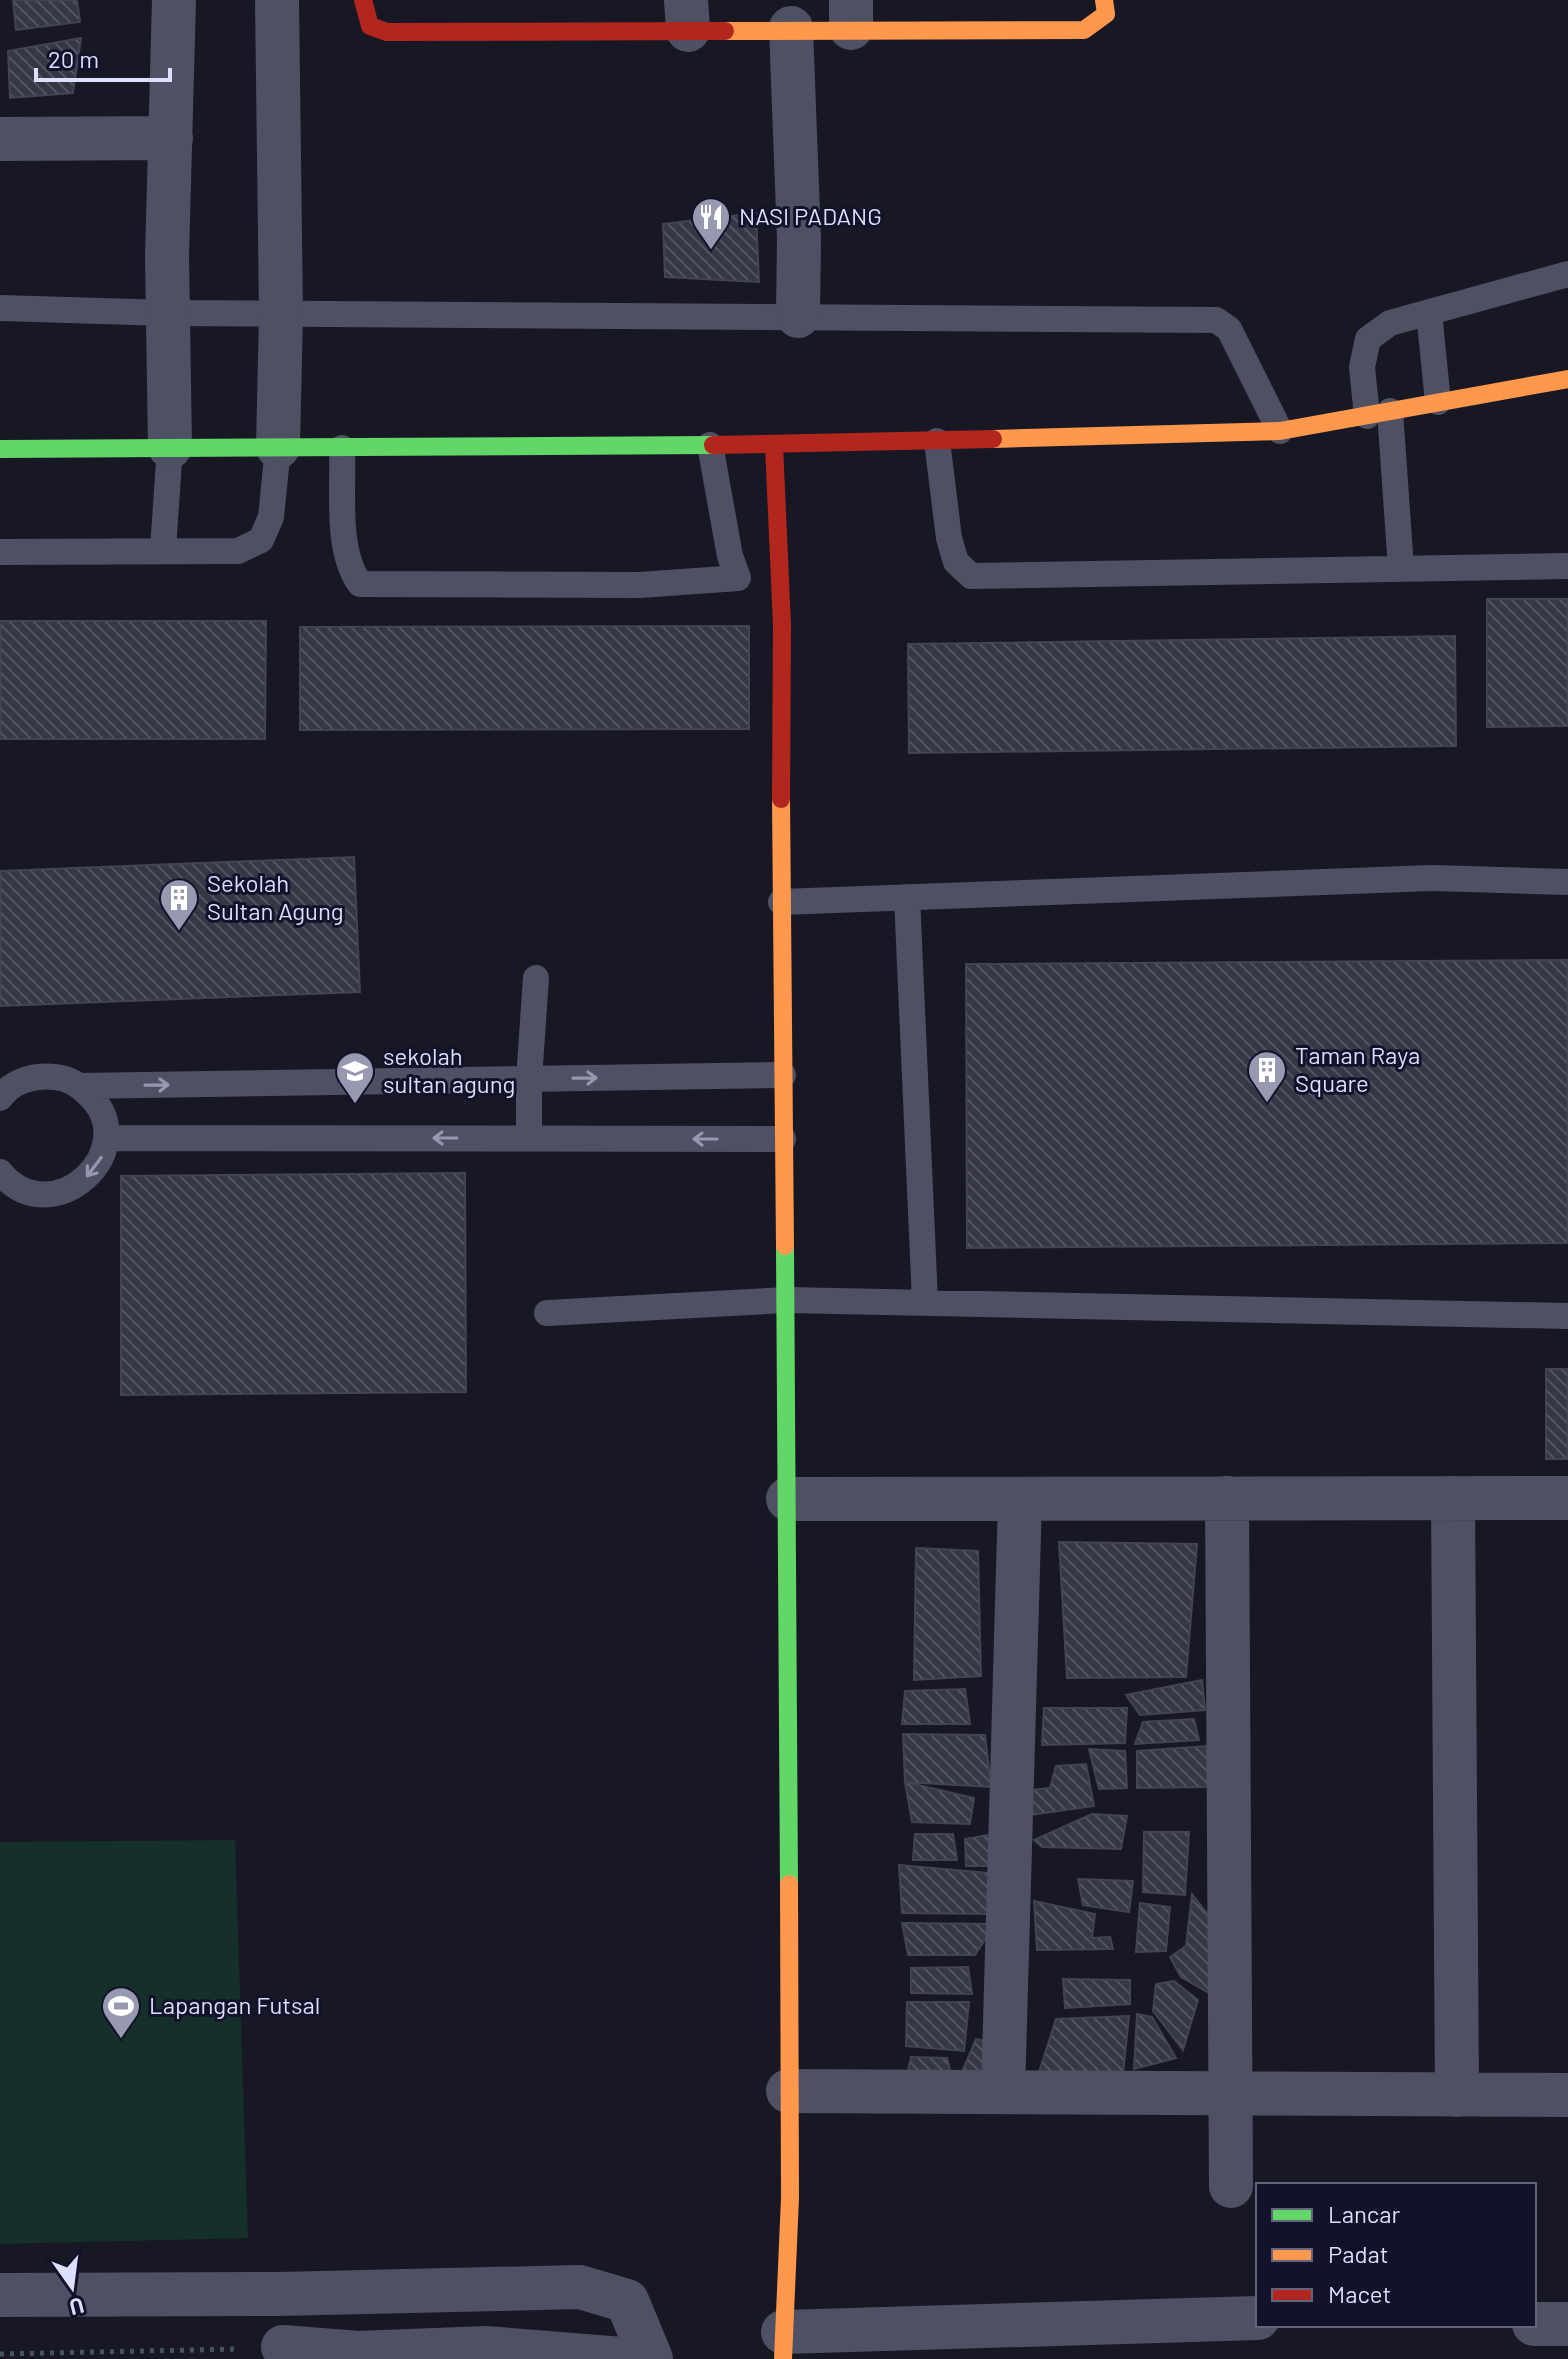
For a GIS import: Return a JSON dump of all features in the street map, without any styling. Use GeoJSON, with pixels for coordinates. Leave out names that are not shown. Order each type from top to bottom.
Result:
{"type":"FeatureCollection","features":[{"type":"Feature","properties":{"kind":"street"},"geometry":{"type":"LineString","coordinates":[[170,447],[168,313],[174,0]]}},
{"type":"Feature","properties":{"kind":"street"},"geometry":{"type":"LineString","coordinates":[[277,0],[281,314],[278,447]]}},
{"type":"Feature","properties":{"kind":"street"},"geometry":{"type":"LineString","coordinates":[[363,0],[370,26],[387,32],[687,15],[791,28],[851,14],[1084,30],[1106,14],[1104,0]]}},
{"type":"Feature","properties":{"kind":"street"},"geometry":{"type":"LineString","coordinates":[[791,28],[799,239],[798,316]]}},
{"type":"Feature","properties":{"kind":"street"},"geometry":{"type":"LineString","coordinates":[[0,139],[171,138]]}},
{"type":"Feature","properties":{"kind":"street"},"geometry":{"type":"LineString","coordinates":[[0,449],[774,445],[1280,431],[1568,379]]}},
{"type":"Feature","properties":{"kind":"street"},"geometry":{"type":"LineString","coordinates":[[774,445],[782,625],[781,902],[788,1499],[790,2198],[783,2346],[1256,2318]]}},
{"type":"Feature","properties":{"kind":"street"},"geometry":{"type":"LineString","coordinates":[[1227,1498],[1228,2093],[1231,2186]]}},
{"type":"Feature","properties":{"kind":"street"},"geometry":{"type":"LineString","coordinates":[[1453,1498],[1457,2095]]}},
{"type":"Feature","properties":{"kind":"street"},"geometry":{"type":"LineString","coordinates":[[788,1499],[1568,1498]]}},
{"type":"Feature","properties":{"kind":"street"},"geometry":{"type":"LineString","coordinates":[[1003,2092],[1020,1499]]}},
{"type":"Feature","properties":{"kind":"street"},"geometry":{"type":"LineString","coordinates":[[788,2091],[1568,2095]]}},
{"type":"Feature","properties":{"kind":"street"},"geometry":{"type":"LineString","coordinates":[[0,2295],[278,2294],[580,2287],[627,2301],[651,2359]]}},
{"type":"Feature","properties":{"kind":"street"},"geometry":{"type":"LineString","coordinates":[[278,2294],[284,2353],[486,2348],[622,2359]]}},
{"type":"Feature","properties":{"kind":"street"},"geometry":{"type":"LineString","coordinates":[[1536,2324],[1568,2324]]}},
{"type":"Feature","properties":{"kind":"lane"},"geometry":{"type":"LineString","coordinates":[[1401,568],[1378,413],[1362,367],[1368,339],[1390,323],[1568,274]]}},
{"type":"Feature","properties":{"kind":"lane"},"geometry":{"type":"LineString","coordinates":[[0,308],[168,313],[1216,320],[1229,329],[1280,431]]}},
{"type":"Feature","properties":{"kind":"lane"},"geometry":{"type":"LineString","coordinates":[[1429,313],[1438,402]]}},
{"type":"Feature","properties":{"kind":"lane"},"geometry":{"type":"LineString","coordinates":[[937,441],[949,538],[956,562],[971,576],[1568,566]]}},
{"type":"Feature","properties":{"kind":"lane"},"geometry":{"type":"LineString","coordinates":[[342,448],[346,549],[352,572],[360,584],[640,585],[738,578],[730,556],[710,445]]}},
{"type":"Feature","properties":{"kind":"lane"},"geometry":{"type":"LineString","coordinates":[[163,549],[170,447]]}},
{"type":"Feature","properties":{"kind":"lane"},"geometry":{"type":"LineString","coordinates":[[0,552],[238,551],[261,540],[271,517],[278,447]]}},
{"type":"Feature","properties":{"kind":"lane"},"geometry":{"type":"LineString","coordinates":[[781,902],[1432,878],[1568,882]]}},
{"type":"Feature","properties":{"kind":"lane"},"geometry":{"type":"LineString","coordinates":[[907,897],[925,1302]]}},
{"type":"Feature","properties":{"kind":"lane"},"geometry":{"type":"LineString","coordinates":[[529,1138],[529,1079],[536,978]]}},
{"type":"Feature","properties":{"kind":"lane"},"geometry":{"type":"LineString","coordinates":[[79,1086],[783,1075]]}},
{"type":"Feature","properties":{"kind":"lane"},"geometry":{"type":"LineString","coordinates":[[0,1098],[22,1081],[41,1076],[61,1078],[79,1086],[94,1100],[103,1117],[106,1138],[102,1157],[91,1173],[77,1186],[59,1193],[40,1194],[21,1189],[0,1172]]}},
{"type":"Feature","properties":{"kind":"lane"},"geometry":{"type":"LineString","coordinates":[[106,1138],[783,1139]]}},
{"type":"Feature","properties":{"kind":"lane"},"geometry":{"type":"LineString","coordinates":[[547,1313],[786,1300],[1568,1316]]}},
{"type":"Feature","properties":{"kind":"path"},"geometry":{"type":"LineString","coordinates":[[0,2354],[284,2353]]}},
{"type":"Feature","properties":{"kind":"green space","name":"Lapangan Futsal"},"geometry":{"type":"Polygon","coordinates":[[[235,1840],[248,2238],[0,2244],[0,1842],[235,1840]]]}},
{"type":"Feature","properties":{"kind":"building"},"geometry":{"type":"Polygon","coordinates":[[[13,0],[77,0],[80,22],[16,30],[13,0]]]}},
{"type":"Feature","properties":{"kind":"building"},"geometry":{"type":"Polygon","coordinates":[[[81,38],[73,93],[10,98],[8,51],[81,38]]]}},
{"type":"Feature","properties":{"kind":"building","name":"NASI PADANG"},"geometry":{"type":"Polygon","coordinates":[[[756,213],[759,282],[665,277],[663,224],[756,213]]]}},
{"type":"Feature","properties":{"kind":"building"},"geometry":{"type":"Polygon","coordinates":[[[1487,599],[1568,599],[1568,726],[1487,727],[1487,599]]]}},
{"type":"Feature","properties":{"kind":"building"},"geometry":{"type":"Polygon","coordinates":[[[0,621],[266,621],[265,739],[0,739],[0,621]]]}},
{"type":"Feature","properties":{"kind":"building"},"geometry":{"type":"Polygon","coordinates":[[[749,626],[749,729],[300,730],[300,627],[749,626]]]}},
{"type":"Feature","properties":{"kind":"building"},"geometry":{"type":"Polygon","coordinates":[[[1455,636],[1456,746],[909,753],[908,644],[1455,636]]]}},
{"type":"Feature","properties":{"kind":"building","name":"Sekolah Sultan Agung"},"geometry":{"type":"Polygon","coordinates":[[[354,857],[360,992],[0,1006],[0,871],[354,857]]]}},
{"type":"Feature","properties":{"kind":"building","name":"Taman Raya Square"},"geometry":{"type":"Polygon","coordinates":[[[1568,960],[1568,1243],[967,1248],[966,964],[1568,960]]]}},
{"type":"Feature","properties":{"kind":"building"},"geometry":{"type":"Polygon","coordinates":[[[465,1173],[466,1392],[121,1395],[121,1176],[465,1173]]]}},
{"type":"Feature","properties":{"kind":"building"},"geometry":{"type":"Polygon","coordinates":[[[1546,1369],[1568,1369],[1568,1459],[1546,1459],[1546,1369]]]}},
{"type":"Feature","properties":{"kind":"building"},"geometry":{"type":"Polygon","coordinates":[[[1059,1542],[1197,1544],[1186,1677],[1067,1678],[1059,1542]]]}},
{"type":"Feature","properties":{"kind":"building"},"geometry":{"type":"Polygon","coordinates":[[[916,1548],[978,1551],[981,1676],[914,1680],[916,1548]]]}},
{"type":"Feature","properties":{"kind":"building"},"geometry":{"type":"Polygon","coordinates":[[[1202,1680],[1205,1710],[1140,1715],[1126,1695],[1202,1680]]]}},
{"type":"Feature","properties":{"kind":"building"},"geometry":{"type":"Polygon","coordinates":[[[965,1689],[970,1724],[902,1724],[905,1691],[965,1689]]]}},
{"type":"Feature","properties":{"kind":"building"},"geometry":{"type":"Polygon","coordinates":[[[1044,1708],[1127,1708],[1125,1743],[1042,1745],[1044,1708]]]}},
{"type":"Feature","properties":{"kind":"building"},"geometry":{"type":"Polygon","coordinates":[[[1194,1719],[1199,1740],[1135,1744],[1143,1722],[1194,1719]]]}},
{"type":"Feature","properties":{"kind":"building"},"geometry":{"type":"Polygon","coordinates":[[[903,1734],[985,1735],[991,1787],[905,1782],[903,1734]]]}},
{"type":"Feature","properties":{"kind":"building"},"geometry":{"type":"Polygon","coordinates":[[[1207,1746],[1208,1787],[1137,1788],[1137,1751],[1207,1746]]]}},
{"type":"Feature","properties":{"kind":"building"},"geometry":{"type":"Polygon","coordinates":[[[1089,1749],[1125,1751],[1127,1788],[1099,1789],[1089,1749]]]}},
{"type":"Feature","properties":{"kind":"building"},"geometry":{"type":"Polygon","coordinates":[[[1086,1764],[1094,1806],[1023,1816],[1024,1791],[1050,1788],[1056,1766],[1086,1764]]]}},
{"type":"Feature","properties":{"kind":"building"},"geometry":{"type":"Polygon","coordinates":[[[905,1782],[974,1798],[970,1824],[912,1822],[905,1782]]]}},
{"type":"Feature","properties":{"kind":"building"},"geometry":{"type":"Polygon","coordinates":[[[1092,1814],[1127,1816],[1121,1849],[1042,1847],[1034,1840],[1092,1814]]]}},
{"type":"Feature","properties":{"kind":"building"},"geometry":{"type":"Polygon","coordinates":[[[1144,1832],[1189,1832],[1185,1895],[1143,1892],[1144,1832]]]}},
{"type":"Feature","properties":{"kind":"building"},"geometry":{"type":"Polygon","coordinates":[[[915,1834],[953,1834],[957,1860],[913,1860],[915,1834]]]}},
{"type":"Feature","properties":{"kind":"building"},"geometry":{"type":"Polygon","coordinates":[[[994,1834],[987,1866],[966,1866],[965,1839],[994,1834]]]}},
{"type":"Feature","properties":{"kind":"building"},"geometry":{"type":"Polygon","coordinates":[[[899,1865],[988,1873],[990,1914],[902,1913],[899,1865]]]}},
{"type":"Feature","properties":{"kind":"building"},"geometry":{"type":"Polygon","coordinates":[[[1078,1879],[1133,1881],[1129,1912],[1083,1905],[1078,1879]]]}},
{"type":"Feature","properties":{"kind":"building"},"geometry":{"type":"Polygon","coordinates":[[[1192,1894],[1216,1925],[1213,1995],[1181,1977],[1170,1957],[1186,1946],[1192,1894]]]}},
{"type":"Feature","properties":{"kind":"building"},"geometry":{"type":"Polygon","coordinates":[[[1034,1901],[1095,1914],[1092,1938],[1110,1937],[1113,1949],[1037,1950],[1034,1901]]]}},
{"type":"Feature","properties":{"kind":"building"},"geometry":{"type":"Polygon","coordinates":[[[1140,1903],[1170,1907],[1166,1951],[1136,1952],[1140,1903]]]}},
{"type":"Feature","properties":{"kind":"building"},"geometry":{"type":"Polygon","coordinates":[[[902,1923],[995,1924],[975,1955],[908,1955],[902,1923]]]}},
{"type":"Feature","properties":{"kind":"building"},"geometry":{"type":"Polygon","coordinates":[[[968,1967],[972,1994],[911,1993],[911,1968],[968,1967]]]}},
{"type":"Feature","properties":{"kind":"building"},"geometry":{"type":"Polygon","coordinates":[[[1063,1979],[1130,1980],[1130,2004],[1065,2008],[1063,1979]]]}},
{"type":"Feature","properties":{"kind":"building"},"geometry":{"type":"Polygon","coordinates":[[[1174,1981],[1198,2000],[1183,2050],[1153,2011],[1156,1984],[1174,1981]]]}},
{"type":"Feature","properties":{"kind":"building"},"geometry":{"type":"Polygon","coordinates":[[[907,2002],[969,2002],[964,2051],[906,2046],[907,2002]]]}},
{"type":"Feature","properties":{"kind":"building"},"geometry":{"type":"Polygon","coordinates":[[[1137,2014],[1152,2017],[1176,2058],[1134,2069],[1137,2014]]]}},
{"type":"Feature","properties":{"kind":"building"},"geometry":{"type":"Polygon","coordinates":[[[1129,2016],[1123,2074],[1039,2072],[1056,2019],[1129,2016]]]}},
{"type":"Feature","properties":{"kind":"building"},"geometry":{"type":"Polygon","coordinates":[[[976,2039],[993,2042],[993,2070],[961,2074],[976,2039]]]}},
{"type":"Feature","properties":{"kind":"building"},"geometry":{"type":"Polygon","coordinates":[[[911,2057],[947,2058],[951,2073],[907,2075],[911,2057]]]}},
{"type":"Feature","properties":{"kind":"traffic: fast"},"geometry":{"type":"LineString","coordinates":[[0,449],[713,445]]}},
{"type":"Feature","properties":{"kind":"traffic: fast"},"geometry":{"type":"LineString","coordinates":[[785,1246],[789,1884]]}},
{"type":"Feature","properties":{"kind":"traffic: slow"},"geometry":{"type":"LineString","coordinates":[[725,31],[1084,30],[1106,14],[1104,0]]}},
{"type":"Feature","properties":{"kind":"traffic: slow"},"geometry":{"type":"LineString","coordinates":[[993,439],[1280,431],[1568,379]]}},
{"type":"Feature","properties":{"kind":"traffic: slow"},"geometry":{"type":"LineString","coordinates":[[781,799],[785,1246]]}},
{"type":"Feature","properties":{"kind":"traffic: slow"},"geometry":{"type":"LineString","coordinates":[[783,2359],[790,2198],[789,1884]]}},
{"type":"Feature","properties":{"kind":"traffic: jam"},"geometry":{"type":"LineString","coordinates":[[363,0],[370,26],[387,32],[725,31]]}},
{"type":"Feature","properties":{"kind":"traffic: jam"},"geometry":{"type":"LineString","coordinates":[[713,445],[993,439]]}},
{"type":"Feature","properties":{"kind":"traffic: jam"},"geometry":{"type":"LineString","coordinates":[[774,445],[782,625],[781,799]]}},
{"type":"Feature","properties":{"kind":"place","name":"NASI PADANG"},"geometry":{"type":"Point","coordinates":[711,251]}},
{"type":"Feature","properties":{"kind":"place","name":"Sekolah Sultan Agung"},"geometry":{"type":"Point","coordinates":[179,932]}},
{"type":"Feature","properties":{"kind":"place","name":"Taman Raya Square"},"geometry":{"type":"Point","coordinates":[1267,1104]}},
{"type":"Feature","properties":{"kind":"place","name":"sekolah sultan agung"},"geometry":{"type":"Point","coordinates":[355,1105]}},
{"type":"Feature","properties":{"kind":"place","name":"Lapangan Futsal"},"geometry":{"type":"Point","coordinates":[121,2040]}}]}
